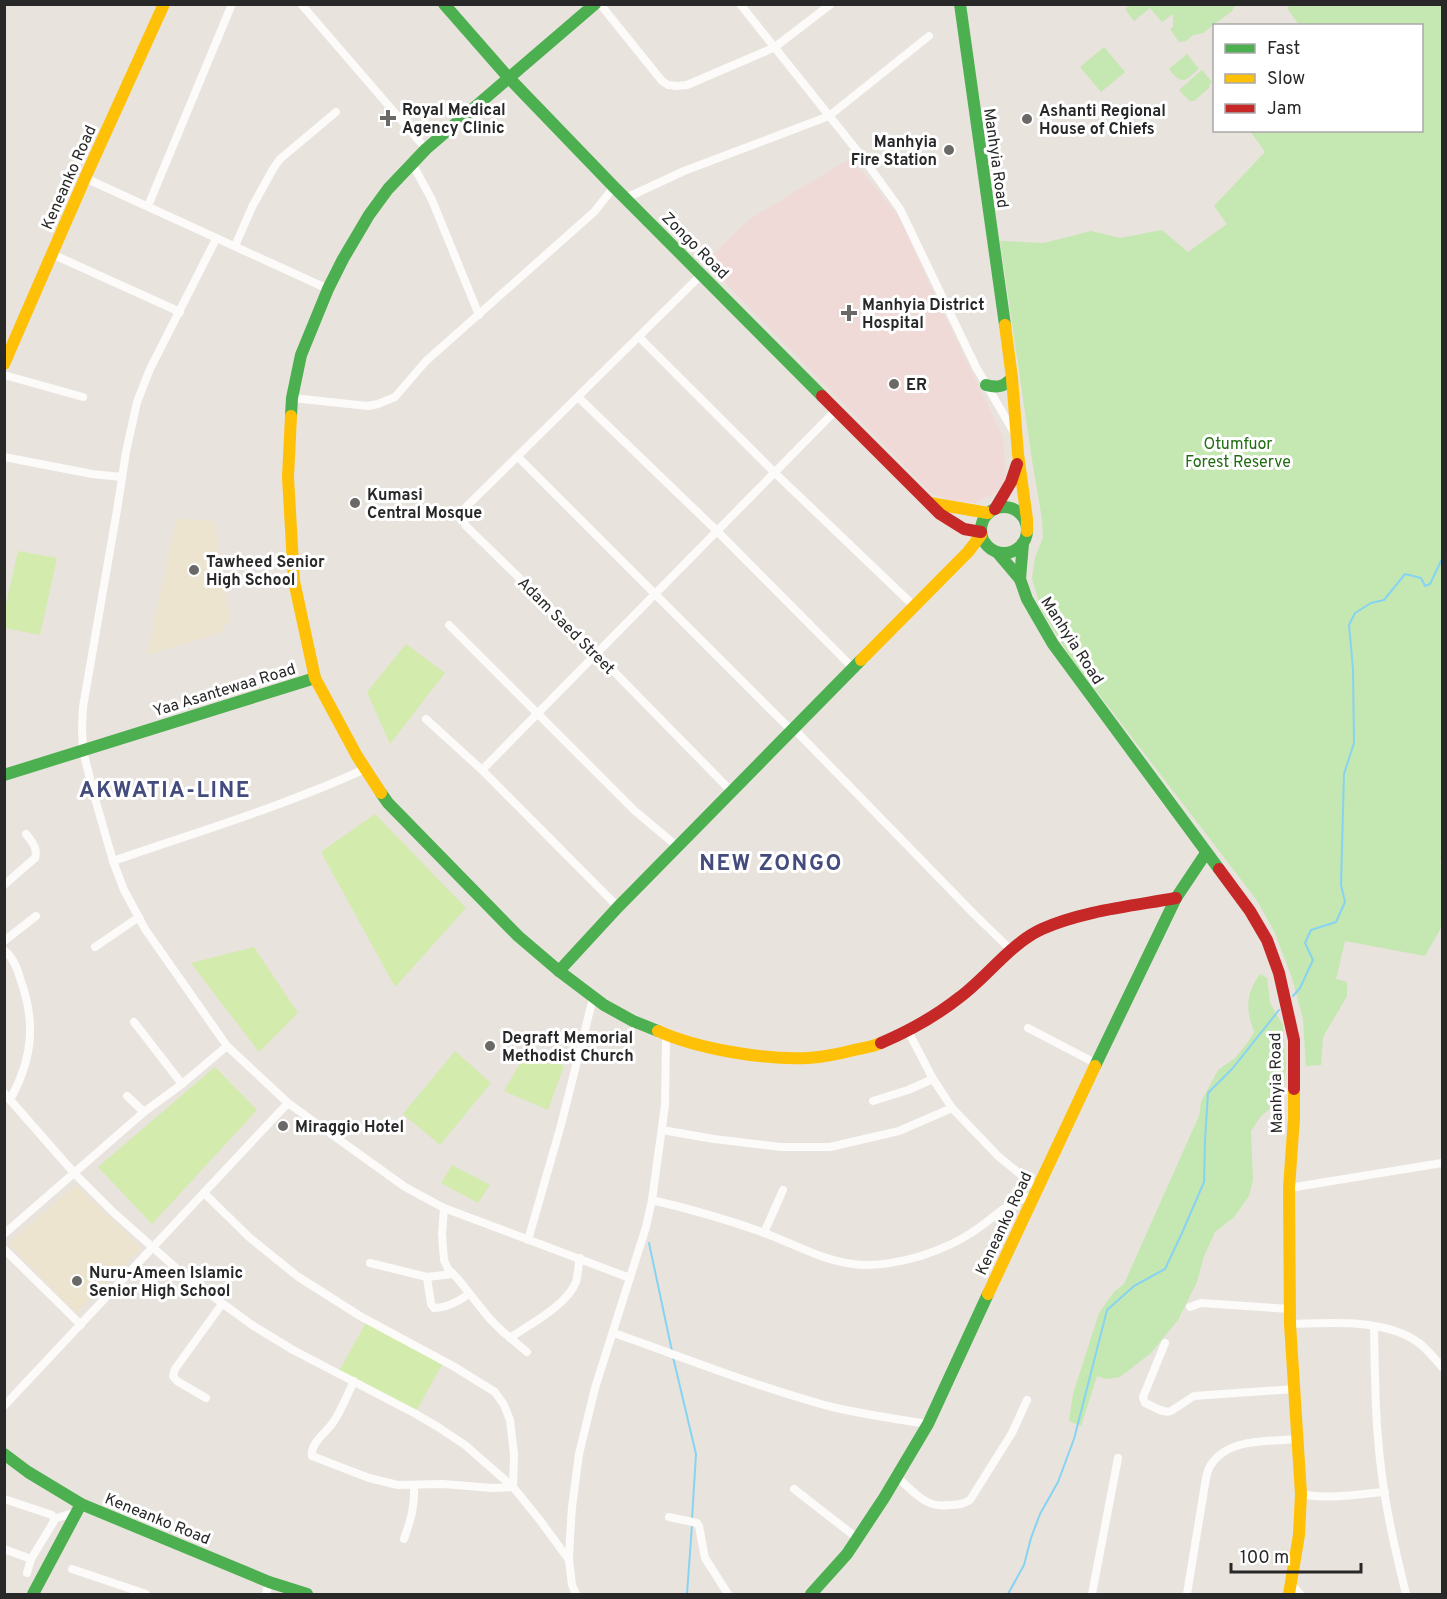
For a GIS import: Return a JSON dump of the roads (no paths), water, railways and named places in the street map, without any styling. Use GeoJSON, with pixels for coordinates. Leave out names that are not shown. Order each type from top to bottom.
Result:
{"type":"FeatureCollection","features":[{"type":"Feature","properties":{"kind":"street","name":"Keneanko Road"},"geometry":{"type":"LineString","coordinates":[[4,364],[164,4]]}},
{"type":"Feature","properties":{"kind":"street"},"geometry":{"type":"LineString","coordinates":[[148,206],[232,4]]}},
{"type":"Feature","properties":{"kind":"street"},"geometry":{"type":"LineString","coordinates":[[301,4],[426,149]]}},
{"type":"Feature","properties":{"kind":"street","name":"Zongo Road"},"geometry":{"type":"LineString","coordinates":[[444,4],[508,77],[614,187],[940,514],[960,528],[981,534]]}},
{"type":"Feature","properties":{"kind":"street","name":"Yaa Asantewaa Road"},"geometry":{"type":"LineString","coordinates":[[4,776],[315,678],[294,581],[288,477],[292,398],[301,355],[328,289],[369,214],[412,163],[508,77],[595,4]]}},
{"type":"Feature","properties":{"kind":"street"},"geometry":{"type":"LineString","coordinates":[[600,4],[657,75],[668,85],[677,86],[687,85],[719,73],[775,47],[831,4]]}},
{"type":"Feature","properties":{"kind":"street"},"geometry":{"type":"LineString","coordinates":[[740,4],[900,208],[976,367],[1016,437]]}},
{"type":"Feature","properties":{"kind":"street","name":"Manhyia Road"},"geometry":{"type":"LineString","coordinates":[[960,4],[1012,378],[1016,437],[1026,509],[1020,579],[1027,599],[1053,645],[1250,911],[1267,940],[1279,973],[1294,1040],[1294,1118],[1289,1188],[1290,1324],[1301,1494],[1299,1535],[1290,1589]]}},
{"type":"Feature","properties":{"kind":"street"},"geometry":{"type":"LineString","coordinates":[[626,198],[684,171],[829,116],[929,36]]}},
{"type":"Feature","properties":{"kind":"street"},"geometry":{"type":"LineString","coordinates":[[235,246],[252,207],[280,159],[336,111]]}},
{"type":"Feature","properties":{"kind":"street"},"geometry":{"type":"LineString","coordinates":[[412,163],[432,201],[479,315]]}},
{"type":"Feature","properties":{"kind":"street"},"geometry":{"type":"LineString","coordinates":[[85,178],[328,289]]}},
{"type":"Feature","properties":{"kind":"street"},"geometry":{"type":"LineString","coordinates":[[292,398],[368,406],[395,398],[426,361],[594,212],[614,187]]}},
{"type":"Feature","properties":{"kind":"street"},"geometry":{"type":"LineString","coordinates":[[216,239],[150,369],[137,402],[83,707],[83,751],[113,861],[124,890],[145,928],[227,1046],[288,1102],[405,1187],[444,1208],[630,1278]]}},
{"type":"Feature","properties":{"kind":"street"},"geometry":{"type":"LineString","coordinates":[[52,254],[180,312]]}},
{"type":"Feature","properties":{"kind":"street"},"geometry":{"type":"LineString","coordinates":[[702,274],[518,457],[1011,950]]}},
{"type":"Feature","properties":{"kind":"street"},"geometry":{"type":"LineString","coordinates":[[639,337],[775,473],[915,607]]}},
{"type":"Feature","properties":{"kind":"street"},"geometry":{"type":"LineString","coordinates":[[4,375],[83,397]]}},
{"type":"Feature","properties":{"kind":"street"},"geometry":{"type":"LineString","coordinates":[[986,385],[999,388],[1005,386],[1012,378]]}},
{"type":"Feature","properties":{"kind":"street"},"geometry":{"type":"LineString","coordinates":[[578,397],[717,531],[854,669]]}},
{"type":"Feature","properties":{"kind":"street"},"geometry":{"type":"LineString","coordinates":[[482,770],[837,410]]}},
{"type":"Feature","properties":{"kind":"street"},"geometry":{"type":"LineString","coordinates":[[559,971],[618,907],[968,552],[981,534],[981,525],[1008,490],[1018,454]]}},
{"type":"Feature","properties":{"kind":"street"},"geometry":{"type":"LineString","coordinates":[[4,457],[92,474],[122,477]]}},
{"type":"Feature","properties":{"kind":"street","name":"Adam Saed Street"},"geometry":{"type":"LineString","coordinates":[[518,457],[465,508],[462,520],[732,792]]}},
{"type":"Feature","properties":{"kind":"street"},"geometry":{"type":"LineString","coordinates":[[930,503],[991,511],[1010,508],[1017,511],[1026,523],[1025,537],[1012,552],[993,550],[968,552]]}},
{"type":"Feature","properties":{"kind":"street"},"geometry":{"type":"LineString","coordinates":[[981,534],[1020,579]]}},
{"type":"Feature","properties":{"kind":"street"},"geometry":{"type":"LineString","coordinates":[[449,625],[635,811],[678,847]]}},
{"type":"Feature","properties":{"kind":"street"},"geometry":{"type":"LineString","coordinates":[[315,678],[357,756],[388,803],[518,936],[593,998],[633,1022],[687,1042],[734,1052],[783,1058],[809,1058],[839,1054],[877,1045],[908,1031],[961,998],[1011,950],[1040,930],[1077,917],[1176,898]]}},
{"type":"Feature","properties":{"kind":"street"},"geometry":{"type":"LineString","coordinates":[[426,719],[482,770],[618,907]]}},
{"type":"Feature","properties":{"kind":"street"},"geometry":{"type":"LineString","coordinates":[[113,861],[331,785],[365,769]]}},
{"type":"Feature","properties":{"kind":"street"},"geometry":{"type":"LineString","coordinates":[[4,885],[35,858],[37,853],[35,847],[26,834]]}},
{"type":"Feature","properties":{"kind":"street","name":"Keneanko Road"},"geometry":{"type":"LineString","coordinates":[[811,1594],[847,1554],[928,1424],[1035,1192],[1176,898],[1206,853]]}},
{"type":"Feature","properties":{"kind":"street"},"geometry":{"type":"LineString","coordinates":[[4,941],[36,916]]}},
{"type":"Feature","properties":{"kind":"street"},"geometry":{"type":"LineString","coordinates":[[95,947],[139,917]]}},
{"type":"Feature","properties":{"kind":"street"},"geometry":{"type":"LineString","coordinates":[[4,950],[11,956],[17,969],[28,1001],[30,1024],[25,1068],[21,1080],[6,1095],[75,1174],[113,1212],[185,1276],[252,1325],[293,1350],[438,1427],[465,1445],[513,1487],[569,1560]]}},
{"type":"Feature","properties":{"kind":"street"},"geometry":{"type":"LineString","coordinates":[[528,1240],[561,1125],[593,998]]}},
{"type":"Feature","properties":{"kind":"street"},"geometry":{"type":"LineString","coordinates":[[135,1022],[182,1084]]}},
{"type":"Feature","properties":{"kind":"street"},"geometry":{"type":"LineString","coordinates":[[1028,1028],[1096,1064]]}},
{"type":"Feature","properties":{"kind":"street"},"geometry":{"type":"LineString","coordinates":[[652,1200],[714,1216],[834,1260],[858,1264],[881,1264],[938,1251],[972,1233],[1014,1202],[1035,1192],[952,1108],[908,1031]]}},
{"type":"Feature","properties":{"kind":"street"},"geometry":{"type":"LineString","coordinates":[[576,1594],[572,1585],[569,1560],[572,1507],[579,1454],[595,1388],[614,1333],[652,1200],[665,1105],[666,1035]]}},
{"type":"Feature","properties":{"kind":"street"},"geometry":{"type":"LineString","coordinates":[[4,1234],[144,1112],[227,1046]]}},
{"type":"Feature","properties":{"kind":"street"},"geometry":{"type":"LineString","coordinates":[[873,1101],[908,1090],[933,1078]]}},
{"type":"Feature","properties":{"kind":"street"},"geometry":{"type":"LineString","coordinates":[[128,1096],[144,1112]]}},
{"type":"Feature","properties":{"kind":"street"},"geometry":{"type":"LineString","coordinates":[[4,1406],[288,1102]]}},
{"type":"Feature","properties":{"kind":"street"},"geometry":{"type":"LineString","coordinates":[[662,1130],[781,1147],[830,1147],[898,1131],[952,1108]]}},
{"type":"Feature","properties":{"kind":"street"},"geometry":{"type":"LineString","coordinates":[[1289,1188],[1443,1163]]}},
{"type":"Feature","properties":{"kind":"street"},"geometry":{"type":"LineString","coordinates":[[764,1233],[783,1190]]}},
{"type":"Feature","properties":{"kind":"street"},"geometry":{"type":"LineString","coordinates":[[204,1193],[249,1237],[297,1276],[360,1316],[453,1366],[495,1392],[510,1420],[514,1454],[513,1487]]}},
{"type":"Feature","properties":{"kind":"street"},"geometry":{"type":"LineString","coordinates":[[444,1208],[442,1234],[444,1260],[448,1269],[489,1318],[527,1352]]}},
{"type":"Feature","properties":{"kind":"street"},"geometry":{"type":"LineString","coordinates":[[4,1249],[81,1325]]}},
{"type":"Feature","properties":{"kind":"street"},"geometry":{"type":"LineString","coordinates":[[510,1338],[556,1307],[569,1294],[576,1282],[580,1258]]}},
{"type":"Feature","properties":{"kind":"street"},"geometry":{"type":"LineString","coordinates":[[370,1263],[427,1277],[453,1274]]}},
{"type":"Feature","properties":{"kind":"street"},"geometry":{"type":"LineString","coordinates":[[427,1277],[430,1304],[434,1308],[440,1308],[469,1294]]}},
{"type":"Feature","properties":{"kind":"street"},"geometry":{"type":"LineString","coordinates":[[1190,1307],[1201,1303],[1290,1309]]}},
{"type":"Feature","properties":{"kind":"street"},"geometry":{"type":"LineString","coordinates":[[206,1398],[177,1381],[173,1376],[175,1369],[222,1304]]}},
{"type":"Feature","properties":{"kind":"street"},"geometry":{"type":"LineString","coordinates":[[1290,1324],[1352,1323],[1374,1326],[1402,1334],[1418,1342],[1443,1367]]}},
{"type":"Feature","properties":{"kind":"street"},"geometry":{"type":"LineString","coordinates":[[1374,1326],[1375,1391],[1381,1468],[1392,1537],[1406,1594]]}},
{"type":"Feature","properties":{"kind":"street"},"geometry":{"type":"LineString","coordinates":[[614,1333],[752,1383],[829,1406],[928,1424]]}},
{"type":"Feature","properties":{"kind":"street"},"geometry":{"type":"LineString","coordinates":[[1165,1343],[1143,1397],[1145,1403],[1162,1411],[1171,1411],[1194,1396],[1295,1389]]}},
{"type":"Feature","properties":{"kind":"street"},"geometry":{"type":"LineString","coordinates":[[354,1382],[333,1422],[311,1451],[312,1456],[384,1483],[513,1487]]}},
{"type":"Feature","properties":{"kind":"street"},"geometry":{"type":"LineString","coordinates":[[897,1477],[928,1504],[941,1507],[960,1506],[970,1500],[1012,1433],[1027,1400]]}},
{"type":"Feature","properties":{"kind":"street"},"geometry":{"type":"LineString","coordinates":[[1186,1594],[1204,1484],[1209,1468],[1218,1455],[1240,1444],[1298,1439]]}},
{"type":"Feature","properties":{"kind":"street","name":"Keneanko Road"},"geometry":{"type":"LineString","coordinates":[[5,1455],[78,1508],[267,1588],[307,1594]]}},
{"type":"Feature","properties":{"kind":"street"},"geometry":{"type":"LineString","coordinates":[[1092,1594],[1118,1458]]}},
{"type":"Feature","properties":{"kind":"street"},"geometry":{"type":"LineString","coordinates":[[404,1539],[415,1501],[414,1485]]}},
{"type":"Feature","properties":{"kind":"street"},"geometry":{"type":"LineString","coordinates":[[794,1489],[857,1538]]}},
{"type":"Feature","properties":{"kind":"street"},"geometry":{"type":"LineString","coordinates":[[1301,1494],[1333,1497],[1385,1492]]}},
{"type":"Feature","properties":{"kind":"street"},"geometry":{"type":"LineString","coordinates":[[4,1499],[52,1515],[54,1519]]}},
{"type":"Feature","properties":{"kind":"street"},"geometry":{"type":"LineString","coordinates":[[27,1573],[31,1559],[54,1519],[78,1508]]}},
{"type":"Feature","properties":{"kind":"street"},"geometry":{"type":"LineString","coordinates":[[33,1594],[78,1508]]}},
{"type":"Feature","properties":{"kind":"street"},"geometry":{"type":"LineString","coordinates":[[669,1517],[693,1522],[699,1526],[705,1558],[728,1594]]}},
{"type":"Feature","properties":{"kind":"street"},"geometry":{"type":"LineString","coordinates":[[4,1550],[31,1559]]}},
{"type":"Feature","properties":{"kind":"street"},"geometry":{"type":"LineString","coordinates":[[72,1569],[146,1594]]}},
{"type":"Feature","properties":{"kind":"street"},"geometry":{"type":"LineString","coordinates":[[1290,1589],[1300,1594]]}},
{"type":"Feature","properties":{"kind":"waterway"},"geometry":{"type":"LineString","coordinates":[[1293,996],[1300,988],[1313,960],[1305,943],[1311,930],[1336,922],[1345,902],[1341,885],[1344,774],[1354,743],[1353,669],[1349,625],[1355,613],[1371,603],[1384,600],[1405,574],[1421,578],[1425,586],[1430,584],[1442,559]]}},
{"type":"Feature","properties":{"kind":"waterway"},"geometry":{"type":"LineString","coordinates":[[1008,1594],[1024,1565],[1040,1514],[1058,1482],[1074,1439],[1107,1310],[1134,1286],[1165,1269],[1204,1182],[1208,1093],[1232,1069],[1279,1010]]}},
{"type":"Feature","properties":{"kind":"waterway"},"geometry":{"type":"LineString","coordinates":[[649,1243],[672,1351]]}},
{"type":"Feature","properties":{"kind":"waterway"},"geometry":{"type":"LineString","coordinates":[[673,1357],[696,1454],[692,1519]]}},
{"type":"Feature","properties":{"kind":"waterway"},"geometry":{"type":"LineString","coordinates":[[687,1594],[692,1525]]}},
{"type":"Feature","properties":{"kind":"place","name":"Royal Medical Agency Clinic"},"geometry":{"type":"Point","coordinates":[388,118]}},
{"type":"Feature","properties":{"kind":"place","name":"Ashanti Regional House of Chiefs"},"geometry":{"type":"Point","coordinates":[1027,119]}},
{"type":"Feature","properties":{"kind":"place","name":"Manhyia Fire Station"},"geometry":{"type":"Point","coordinates":[949,150]}},
{"type":"Feature","properties":{"kind":"place","name":"Manhyia District Hospital"},"geometry":{"type":"Point","coordinates":[849,313]}},
{"type":"Feature","properties":{"kind":"place","name":"ER"},"geometry":{"type":"Point","coordinates":[894,384]}},
{"type":"Feature","properties":{"kind":"place","name":"Kumasi Central Mosque"},"geometry":{"type":"Point","coordinates":[355,503]}},
{"type":"Feature","properties":{"kind":"place","name":"Tawheed Senior High School"},"geometry":{"type":"Point","coordinates":[194,570]}},
{"type":"Feature","properties":{"kind":"place","name":"Degraft Memorial Methodist Church"},"geometry":{"type":"Point","coordinates":[490,1046]}},
{"type":"Feature","properties":{"kind":"place","name":"Miraggio Hotel"},"geometry":{"type":"Point","coordinates":[283,1126]}},
{"type":"Feature","properties":{"kind":"place","name":"Nuru-Ameen Islamic Senior High School"},"geometry":{"type":"Point","coordinates":[77,1281]}},
{"type":"Feature","properties":{"kind":"district","name":"AKWATIA-LINE"},"geometry":{"type":"Point","coordinates":[165,789]}},
{"type":"Feature","properties":{"kind":"district","name":"NEW ZONGO"},"geometry":{"type":"Point","coordinates":[771,862]}},
{"type":"Feature","properties":{"kind":"park label","name":"Otumfuor Forest Reserve"},"geometry":{"type":"Point","coordinates":[1238,452]}}]}
